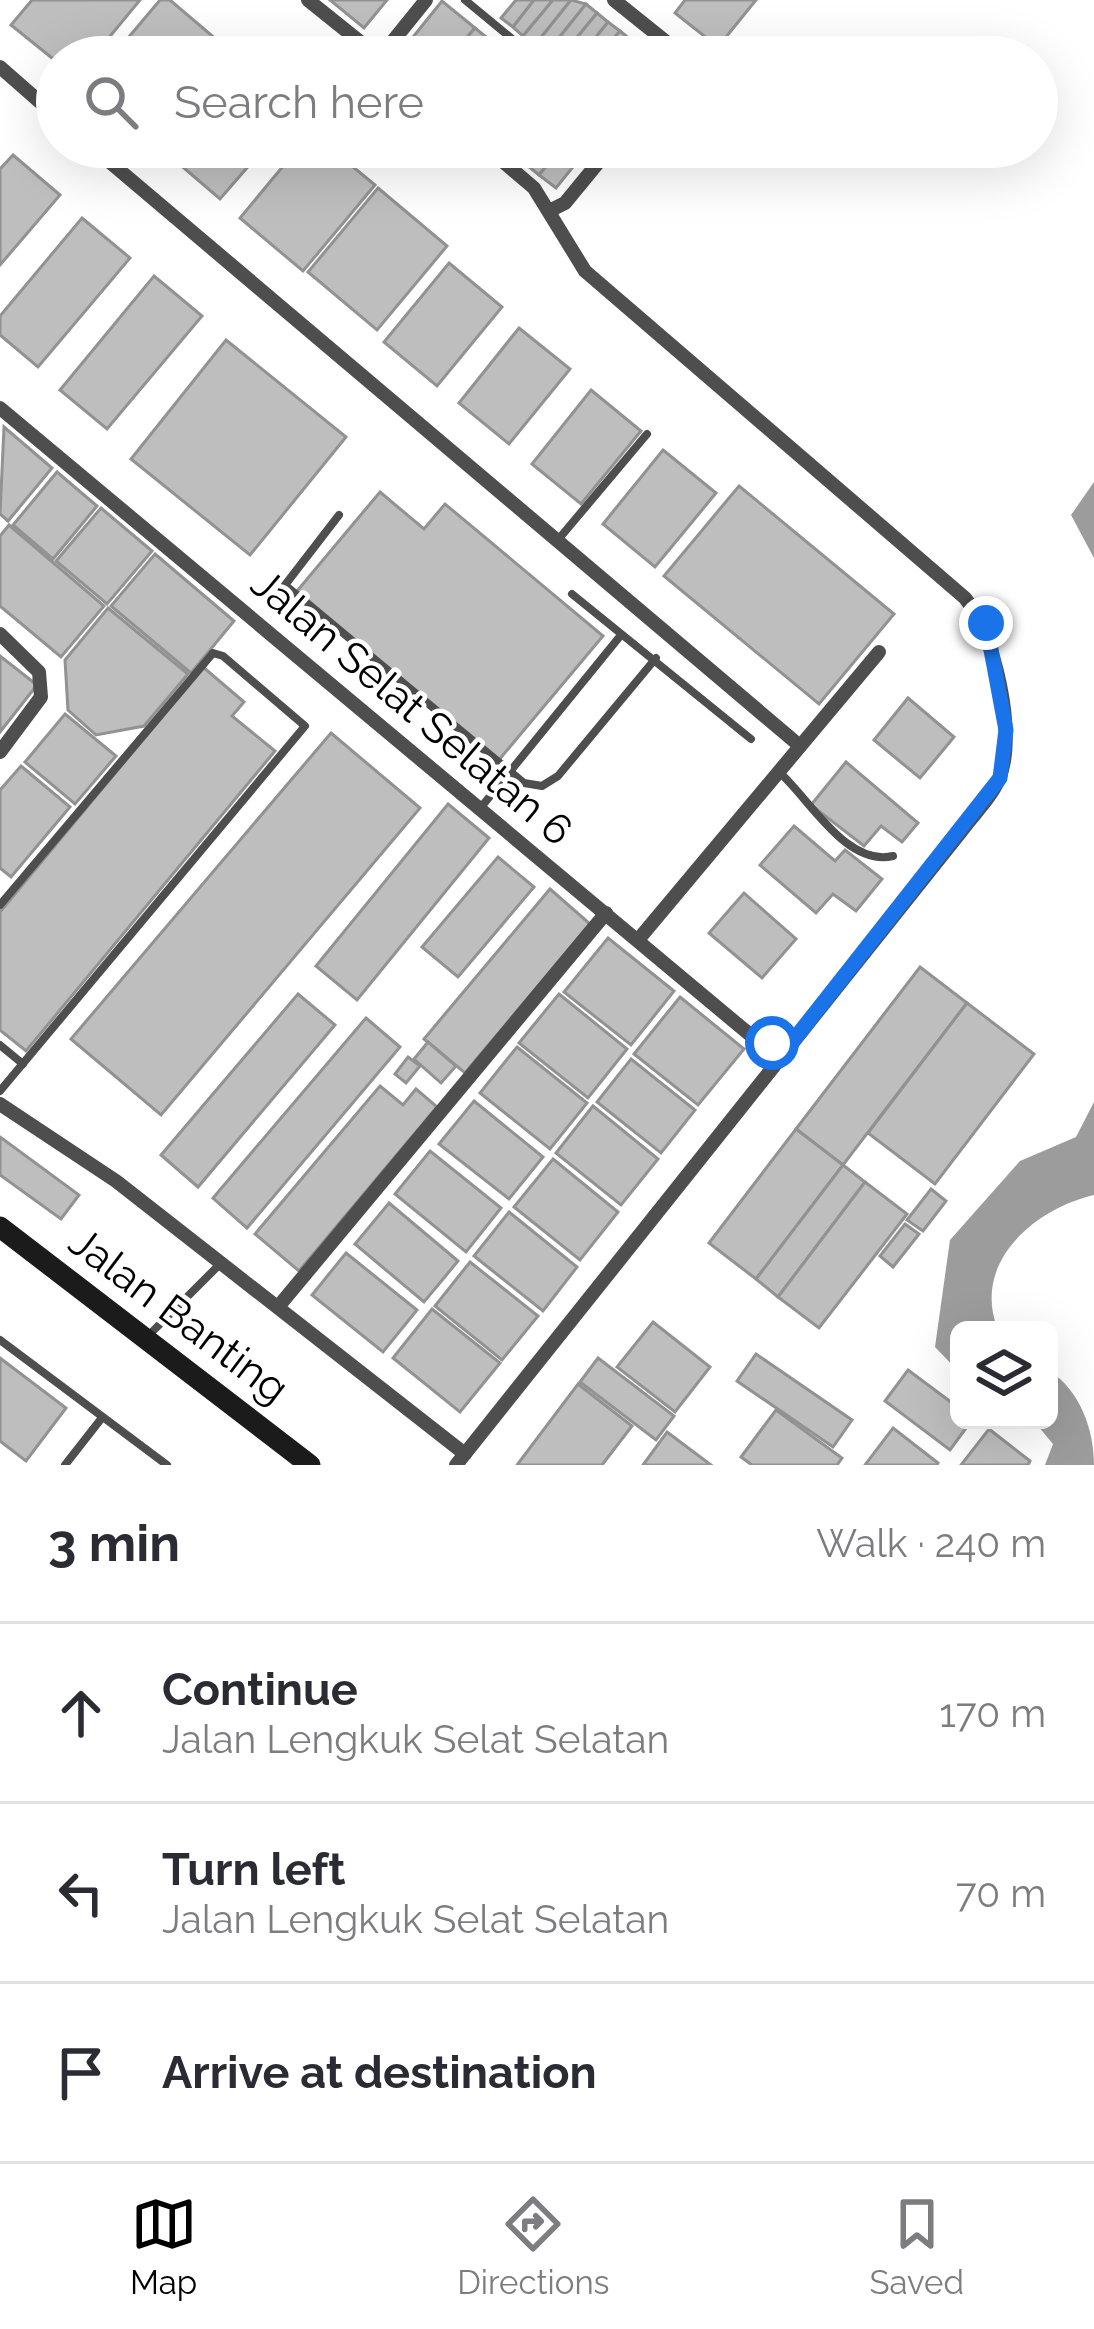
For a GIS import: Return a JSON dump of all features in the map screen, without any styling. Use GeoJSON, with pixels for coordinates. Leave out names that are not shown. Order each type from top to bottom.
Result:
{"type":"FeatureCollection","features":[{"type":"Feature","properties":{"kind":"main road","name":"Jalan Banting"},"geometry":{"type":"LineString","coordinates":[[0,1227],[310,1465]]}},
{"type":"Feature","properties":{"kind":"street"},"geometry":{"type":"LineString","coordinates":[[308,0],[353,36]]}},
{"type":"Feature","properties":{"kind":"street"},"geometry":{"type":"LineString","coordinates":[[396,36],[426,0]]}},
{"type":"Feature","properties":{"kind":"street"},"geometry":{"type":"LineString","coordinates":[[614,0],[659,36]]}},
{"type":"Feature","properties":{"kind":"street"},"geometry":{"type":"LineString","coordinates":[[0,67],[36,98]]}},
{"type":"Feature","properties":{"kind":"street"},"geometry":{"type":"LineString","coordinates":[[117,168],[800,746]]}},
{"type":"Feature","properties":{"kind":"street"},"geometry":{"type":"LineString","coordinates":[[0,1103],[116,1181],[278,1307],[460,1460],[1000,778],[1006,730],[986,623],[965,598],[585,271],[550,210],[511,168]]}},
{"type":"Feature","properties":{"kind":"street"},"geometry":{"type":"LineString","coordinates":[[550,210],[565,203],[594,168]]}},
{"type":"Feature","properties":{"kind":"street","name":"Jalan Selat Selatan 6"},"geometry":{"type":"LineString","coordinates":[[0,408],[482,806],[779,1059]]}},
{"type":"Feature","properties":{"kind":"street"},"geometry":{"type":"LineString","coordinates":[[0,634],[39,672],[40,697],[0,752]]}},
{"type":"Feature","properties":{"kind":"street"},"geometry":{"type":"LineString","coordinates":[[638,940],[879,652]]}},
{"type":"Feature","properties":{"kind":"street"},"geometry":{"type":"LineString","coordinates":[[278,1307],[606,913]]}},
{"type":"Feature","properties":{"kind":"street"},"geometry":{"type":"LineString","coordinates":[[762,1081],[756,1040],[792,1042]]}},
{"type":"Feature","properties":{"kind":"lane"},"geometry":{"type":"LineString","coordinates":[[464,0],[508,36]]}},
{"type":"Feature","properties":{"kind":"lane"},"geometry":{"type":"LineString","coordinates":[[557,542],[647,434]]}},
{"type":"Feature","properties":{"kind":"lane"},"geometry":{"type":"LineString","coordinates":[[338,515],[285,586],[508,773],[535,786],[558,776],[656,658]]}},
{"type":"Feature","properties":{"kind":"lane"},"geometry":{"type":"LineString","coordinates":[[572,595],[752,739]]}},
{"type":"Feature","properties":{"kind":"lane"},"geometry":{"type":"LineString","coordinates":[[482,806],[621,635]]}},
{"type":"Feature","properties":{"kind":"lane"},"geometry":{"type":"LineString","coordinates":[[0,904],[213,653],[224,656],[305,726],[0,1091]]}},
{"type":"Feature","properties":{"kind":"lane"},"geometry":{"type":"LineString","coordinates":[[778,771],[811,810],[861,851],[893,856]]}},
{"type":"Feature","properties":{"kind":"lane"},"geometry":{"type":"LineString","coordinates":[[0,1046],[23,1064]]}},
{"type":"Feature","properties":{"kind":"lane"},"geometry":{"type":"LineString","coordinates":[[145,1340],[220,1263]]}},
{"type":"Feature","properties":{"kind":"lane"},"geometry":{"type":"LineString","coordinates":[[0,1340],[167,1465]]}},
{"type":"Feature","properties":{"kind":"lane"},"geometry":{"type":"LineString","coordinates":[[65,1465],[101,1419]]}},
{"type":"Feature","properties":{"kind":"shaded area"},"geometry":{"type":"Polygon","coordinates":[[[1094,482],[1094,558],[1071,515],[1094,482]]]}},
{"type":"Feature","properties":{"kind":"shaded area"},"geometry":{"type":"Polygon","coordinates":[[[1094,1102],[1094,1195],[1050,1213],[1013,1243],[993,1283],[996,1321],[950,1321],[950,1363],[935,1347],[950,1240],[1020,1161],[1076,1137],[1094,1102]]]}},
{"type":"Feature","properties":{"kind":"shaded area"},"geometry":{"type":"Polygon","coordinates":[[[1058,1377],[1083,1412],[1094,1465],[1045,1465],[1053,1444],[1040,1429],[1058,1429],[1058,1377]]]}},
{"type":"Feature","properties":{"kind":"building"},"geometry":{"type":"Polygon","coordinates":[[[32,0],[140,0],[110,36],[36,36],[36,45],[11,25],[32,0]]]}},
{"type":"Feature","properties":{"kind":"building"},"geometry":{"type":"Polygon","coordinates":[[[160,0],[170,0],[212,36],[130,36],[160,0]]]}},
{"type":"Feature","properties":{"kind":"building"},"geometry":{"type":"Polygon","coordinates":[[[330,0],[387,0],[364,28],[330,0]]]}},
{"type":"Feature","properties":{"kind":"building"},"geometry":{"type":"Polygon","coordinates":[[[516,0],[534,0],[513,27],[501,18],[516,0]]]}},
{"type":"Feature","properties":{"kind":"building"},"geometry":{"type":"Polygon","coordinates":[[[534,0],[553,0],[523,36],[513,27],[534,0]]]}},
{"type":"Feature","properties":{"kind":"building"},"geometry":{"type":"Polygon","coordinates":[[[553,0],[571,0],[542,36],[523,36],[553,0]]]}},
{"type":"Feature","properties":{"kind":"building"},"geometry":{"type":"Polygon","coordinates":[[[571,0],[586,4],[560,36],[542,36],[571,0]]]}},
{"type":"Feature","properties":{"kind":"building"},"geometry":{"type":"Polygon","coordinates":[[[685,0],[756,0],[727,36],[704,36],[675,13],[685,0]]]}},
{"type":"Feature","properties":{"kind":"building"},"geometry":{"type":"Polygon","coordinates":[[[442,1],[475,28],[468,36],[414,36],[442,1]]]}},
{"type":"Feature","properties":{"kind":"building"},"geometry":{"type":"Polygon","coordinates":[[[586,4],[597,13],[578,36],[560,36],[586,4]]]}},
{"type":"Feature","properties":{"kind":"building"},"geometry":{"type":"Polygon","coordinates":[[[597,13],[608,22],[597,36],[578,36],[597,13]]]}},
{"type":"Feature","properties":{"kind":"building"},"geometry":{"type":"Polygon","coordinates":[[[608,22],[620,31],[616,36],[597,36],[608,22]]]}},
{"type":"Feature","properties":{"kind":"building"},"geometry":{"type":"Polygon","coordinates":[[[13,155],[60,195],[0,265],[0,169],[13,155]]]}},
{"type":"Feature","properties":{"kind":"building"},"geometry":{"type":"Polygon","coordinates":[[[184,168],[247,168],[220,199],[184,168]]]}},
{"type":"Feature","properties":{"kind":"building"},"geometry":{"type":"Polygon","coordinates":[[[282,168],[354,168],[375,185],[303,271],[240,218],[282,168]]]}},
{"type":"Feature","properties":{"kind":"building"},"geometry":{"type":"Polygon","coordinates":[[[545,168],[572,168],[556,188],[539,175],[545,168]]]}},
{"type":"Feature","properties":{"kind":"building"},"geometry":{"type":"Polygon","coordinates":[[[378,188],[447,246],[377,330],[308,272],[378,188]]]}},
{"type":"Feature","properties":{"kind":"building"},"geometry":{"type":"Polygon","coordinates":[[[82,218],[130,258],[38,367],[0,335],[0,316],[82,218]]]}},
{"type":"Feature","properties":{"kind":"building"},"geometry":{"type":"Polygon","coordinates":[[[449,263],[502,307],[437,386],[384,342],[449,263]]]}},
{"type":"Feature","properties":{"kind":"building"},"geometry":{"type":"Polygon","coordinates":[[[154,276],[202,316],[107,429],[60,390],[154,276]]]}},
{"type":"Feature","properties":{"kind":"building"},"geometry":{"type":"Polygon","coordinates":[[[519,328],[570,369],[509,444],[459,403],[519,328]]]}},
{"type":"Feature","properties":{"kind":"building"},"geometry":{"type":"Polygon","coordinates":[[[226,340],[346,437],[250,555],[131,459],[226,340]]]}},
{"type":"Feature","properties":{"kind":"building"},"geometry":{"type":"Polygon","coordinates":[[[591,390],[641,431],[581,504],[532,464],[591,390]]]}},
{"type":"Feature","properties":{"kind":"building"},"geometry":{"type":"Polygon","coordinates":[[[4,427],[52,468],[8,521],[0,514],[4,427]]]}},
{"type":"Feature","properties":{"kind":"building"},"geometry":{"type":"Polygon","coordinates":[[[663,450],[716,493],[655,567],[603,524],[663,450]]]}},
{"type":"Feature","properties":{"kind":"building"},"geometry":{"type":"Polygon","coordinates":[[[57,472],[97,506],[53,559],[13,525],[57,472]]]}},
{"type":"Feature","properties":{"kind":"building"},"geometry":{"type":"Polygon","coordinates":[[[739,486],[894,614],[819,704],[664,576],[739,486]]]}},
{"type":"Feature","properties":{"kind":"building"},"geometry":{"type":"Polygon","coordinates":[[[380,492],[424,529],[445,504],[603,636],[498,761],[297,591],[380,492]]]}},
{"type":"Feature","properties":{"kind":"building"},"geometry":{"type":"Polygon","coordinates":[[[101,508],[152,551],[107,604],[56,561],[101,508]]]}},
{"type":"Feature","properties":{"kind":"building"},"geometry":{"type":"Polygon","coordinates":[[[9,525],[104,606],[61,657],[0,606],[0,536],[9,525]]]}},
{"type":"Feature","properties":{"kind":"building"},"geometry":{"type":"Polygon","coordinates":[[[155,554],[234,621],[191,673],[111,606],[155,554]]]}},
{"type":"Feature","properties":{"kind":"building"},"geometry":{"type":"Polygon","coordinates":[[[108,608],[188,674],[144,726],[96,735],[68,710],[65,660],[108,608]]]}},
{"type":"Feature","properties":{"kind":"building"},"geometry":{"type":"Polygon","coordinates":[[[0,656],[37,685],[0,732],[0,656]]]}},
{"type":"Feature","properties":{"kind":"building"},"geometry":{"type":"Polygon","coordinates":[[[203,667],[244,702],[232,716],[275,751],[26,1051],[0,1030],[0,912],[203,667]]]}},
{"type":"Feature","properties":{"kind":"building"},"geometry":{"type":"Polygon","coordinates":[[[908,698],[954,737],[920,778],[874,740],[908,698]]]}},
{"type":"Feature","properties":{"kind":"building"},"geometry":{"type":"Polygon","coordinates":[[[65,714],[116,756],[75,804],[25,762],[65,714]]]}},
{"type":"Feature","properties":{"kind":"building"},"geometry":{"type":"Polygon","coordinates":[[[331,733],[420,808],[161,1115],[71,1039],[331,733]]]}},
{"type":"Feature","properties":{"kind":"building"},"geometry":{"type":"Polygon","coordinates":[[[846,762],[918,823],[902,842],[881,826],[864,846],[811,805],[846,762]]]}},
{"type":"Feature","properties":{"kind":"building"},"geometry":{"type":"Polygon","coordinates":[[[21,766],[70,807],[11,877],[0,868],[0,790],[21,766]]]}},
{"type":"Feature","properties":{"kind":"building"},"geometry":{"type":"Polygon","coordinates":[[[448,804],[489,838],[357,1000],[316,966],[448,804]]]}},
{"type":"Feature","properties":{"kind":"building"},"geometry":{"type":"Polygon","coordinates":[[[794,826],[835,861],[845,850],[882,879],[856,911],[833,894],[816,913],[760,865],[794,826]]]}},
{"type":"Feature","properties":{"kind":"building"},"geometry":{"type":"Polygon","coordinates":[[[498,857],[534,887],[458,977],[422,947],[498,857]]]}},
{"type":"Feature","properties":{"kind":"building"},"geometry":{"type":"Polygon","coordinates":[[[550,889],[590,924],[465,1073],[424,1039],[550,889]]]}},
{"type":"Feature","properties":{"kind":"building"},"geometry":{"type":"Polygon","coordinates":[[[744,893],[796,939],[762,978],[709,933],[744,893]]]}},
{"type":"Feature","properties":{"kind":"building"},"geometry":{"type":"Polygon","coordinates":[[[608,938],[674,991],[631,1045],[564,992],[608,938]]]}},
{"type":"Feature","properties":{"kind":"building"},"geometry":{"type":"Polygon","coordinates":[[[920,967],[967,1003],[843,1165],[796,1129],[920,967]]]}},
{"type":"Feature","properties":{"kind":"building"},"geometry":{"type":"Polygon","coordinates":[[[298,994],[335,1025],[198,1187],[161,1155],[298,994]]]}},
{"type":"Feature","properties":{"kind":"building"},"geometry":{"type":"Polygon","coordinates":[[[559,994],[627,1049],[588,1098],[519,1043],[559,994]]]}},
{"type":"Feature","properties":{"kind":"building"},"geometry":{"type":"Polygon","coordinates":[[[680,997],[744,1049],[698,1105],[634,1054],[680,997]]]}},
{"type":"Feature","properties":{"kind":"building"},"geometry":{"type":"Polygon","coordinates":[[[967,1003],[1034,1054],[935,1184],[868,1133],[967,1003]]]}},
{"type":"Feature","properties":{"kind":"building"},"geometry":{"type":"Polygon","coordinates":[[[366,1018],[400,1047],[247,1228],[213,1198],[366,1018]]]}},
{"type":"Feature","properties":{"kind":"building"},"geometry":{"type":"Polygon","coordinates":[[[428,1042],[456,1066],[441,1083],[414,1059],[428,1042]]]}},
{"type":"Feature","properties":{"kind":"building"},"geometry":{"type":"Polygon","coordinates":[[[517,1047],[587,1103],[550,1149],[480,1093],[517,1047]]]}},
{"type":"Feature","properties":{"kind":"building"},"geometry":{"type":"Polygon","coordinates":[[[408,1057],[420,1066],[406,1083],[395,1074],[408,1057]]]}},
{"type":"Feature","properties":{"kind":"building"},"geometry":{"type":"Polygon","coordinates":[[[631,1059],[695,1110],[661,1153],[597,1102],[631,1059]]]}},
{"type":"Feature","properties":{"kind":"building"},"geometry":{"type":"Polygon","coordinates":[[[380,1086],[403,1105],[416,1089],[437,1107],[299,1271],[255,1234],[380,1086]]]}},
{"type":"Feature","properties":{"kind":"building"},"geometry":{"type":"Polygon","coordinates":[[[474,1101],[543,1157],[509,1199],[439,1144],[474,1101]]]}},
{"type":"Feature","properties":{"kind":"building"},"geometry":{"type":"Polygon","coordinates":[[[593,1106],[658,1159],[621,1205],[556,1153],[593,1106]]]}},
{"type":"Feature","properties":{"kind":"building"},"geometry":{"type":"Polygon","coordinates":[[[796,1129],[843,1165],[756,1279],[709,1243],[796,1129]]]}},
{"type":"Feature","properties":{"kind":"building"},"geometry":{"type":"Polygon","coordinates":[[[0,1137],[79,1195],[61,1219],[0,1175],[0,1137]]]}},
{"type":"Feature","properties":{"kind":"building"},"geometry":{"type":"Polygon","coordinates":[[[430,1151],[501,1208],[466,1252],[395,1194],[430,1151]]]}},
{"type":"Feature","properties":{"kind":"building"},"geometry":{"type":"Polygon","coordinates":[[[553,1159],[618,1212],[580,1260],[514,1207],[553,1159]]]}},
{"type":"Feature","properties":{"kind":"building"},"geometry":{"type":"Polygon","coordinates":[[[843,1165],[865,1182],[778,1297],[756,1279],[843,1165]]]}},
{"type":"Feature","properties":{"kind":"building"},"geometry":{"type":"Polygon","coordinates":[[[865,1182],[907,1214],[819,1328],[778,1297],[865,1182]]]}},
{"type":"Feature","properties":{"kind":"building"},"geometry":{"type":"Polygon","coordinates":[[[931,1189],[946,1201],[923,1231],[907,1220],[931,1189]]]}},
{"type":"Feature","properties":{"kind":"building"},"geometry":{"type":"Polygon","coordinates":[[[389,1203],[458,1261],[424,1302],[355,1244],[389,1203]]]}},
{"type":"Feature","properties":{"kind":"building"},"geometry":{"type":"Polygon","coordinates":[[[509,1212],[577,1267],[543,1311],[474,1256],[509,1212]]]}},
{"type":"Feature","properties":{"kind":"building"},"geometry":{"type":"Polygon","coordinates":[[[905,1224],[919,1234],[893,1267],[880,1256],[905,1224]]]}},
{"type":"Feature","properties":{"kind":"building"},"geometry":{"type":"Polygon","coordinates":[[[346,1253],[417,1310],[383,1352],[312,1295],[346,1253]]]}},
{"type":"Feature","properties":{"kind":"building"},"geometry":{"type":"Polygon","coordinates":[[[470,1262],[538,1316],[502,1360],[435,1306],[470,1262]]]}},
{"type":"Feature","properties":{"kind":"building"},"geometry":{"type":"Polygon","coordinates":[[[432,1309],[500,1363],[460,1412],[393,1358],[432,1309]]]}},
{"type":"Feature","properties":{"kind":"building"},"geometry":{"type":"Polygon","coordinates":[[[653,1322],[710,1367],[675,1412],[617,1367],[653,1322]]]}},
{"type":"Feature","properties":{"kind":"building"},"geometry":{"type":"Polygon","coordinates":[[[756,1354],[852,1420],[833,1447],[737,1381],[756,1354]]]}},
{"type":"Feature","properties":{"kind":"building"},"geometry":{"type":"Polygon","coordinates":[[[0,1358],[66,1408],[26,1461],[0,1441],[0,1358]]]}},
{"type":"Feature","properties":{"kind":"building"},"geometry":{"type":"Polygon","coordinates":[[[598,1358],[674,1416],[656,1440],[580,1382],[598,1358]]]}},
{"type":"Feature","properties":{"kind":"building"},"geometry":{"type":"Polygon","coordinates":[[[908,1370],[950,1401],[950,1429],[965,1429],[950,1450],[885,1401],[908,1370]]]}},
{"type":"Feature","properties":{"kind":"building"},"geometry":{"type":"Polygon","coordinates":[[[578,1384],[632,1426],[602,1465],[517,1465],[578,1384]]]}},
{"type":"Feature","properties":{"kind":"building"},"geometry":{"type":"Polygon","coordinates":[[[776,1410],[842,1458],[837,1465],[752,1465],[741,1457],[776,1410]]]}},
{"type":"Feature","properties":{"kind":"building"},"geometry":{"type":"Polygon","coordinates":[[[893,1428],[938,1463],[937,1465],[865,1465],[893,1428]]]}},
{"type":"Feature","properties":{"kind":"building"},"geometry":{"type":"Polygon","coordinates":[[[989,1429],[1030,1461],[1028,1465],[961,1465],[989,1429]]]}},
{"type":"Feature","properties":{"kind":"building"},"geometry":{"type":"Polygon","coordinates":[[[667,1432],[711,1465],[643,1465],[667,1432]]]}},
{"type":"Feature","properties":{"kind":"route"},"geometry":{"type":"LineString","coordinates":[[772,1043],[792,1042],[1000,778],[1006,730],[986,623]]}}]}
